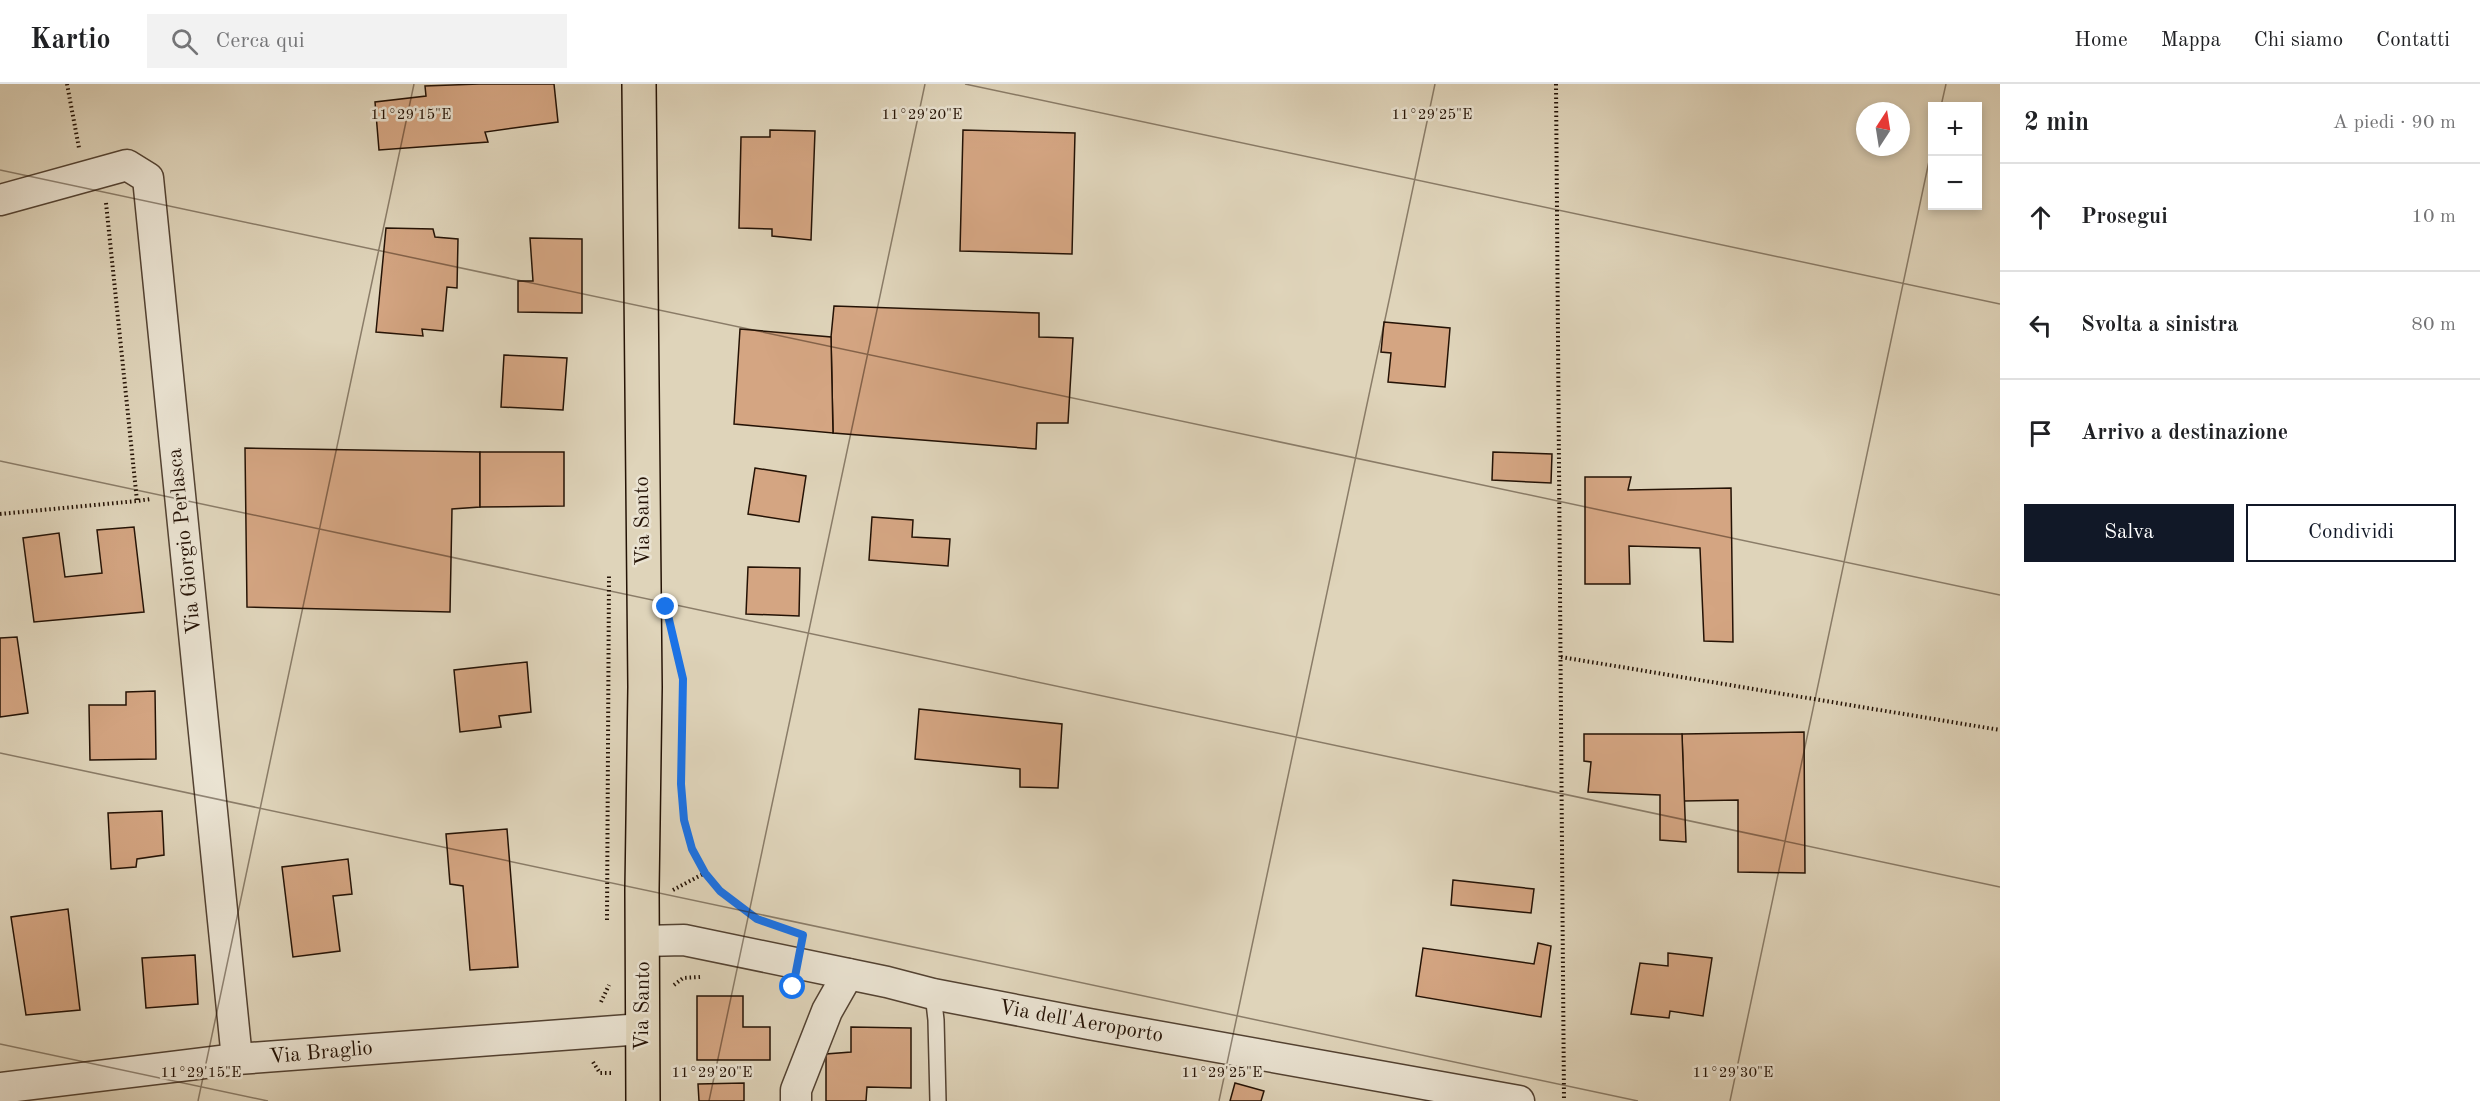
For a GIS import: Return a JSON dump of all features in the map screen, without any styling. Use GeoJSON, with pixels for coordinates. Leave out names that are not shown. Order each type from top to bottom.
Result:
{"type":"FeatureCollection","features":[{"type":"Feature","properties":{"kind":"main road","name":"Via Santo"},"geometry":{"type":"LineString","coordinates":[[639,84],[645,675],[642,1087]]}},
{"type":"Feature","properties":{"kind":"street","name":"Via Giorgio Perlasca"},"geometry":{"type":"LineString","coordinates":[[0,200],[127,165],[148,178],[237,1059]]}},
{"type":"Feature","properties":{"kind":"street","name":"Via dell'Aeroporto"},"geometry":{"type":"LineString","coordinates":[[643,941],[684,940],[933,994],[1519,1101]]}},
{"type":"Feature","properties":{"kind":"street"},"geometry":{"type":"LineString","coordinates":[[796,1101],[796,1090],[827,1011],[848,974]]}},
{"type":"Feature","properties":{"kind":"street","name":"Via Braglio"},"geometry":{"type":"LineString","coordinates":[[0,1088],[237,1059],[642,1029]]}},
{"type":"Feature","properties":{"kind":"lane"},"geometry":{"type":"LineString","coordinates":[[933,994],[938,1101]]}},
{"type":"Feature","properties":{"kind":"path"},"geometry":{"type":"LineString","coordinates":[[67,84],[87,197],[105,192],[137,501]]}},
{"type":"Feature","properties":{"kind":"path"},"geometry":{"type":"LineString","coordinates":[[1556,84],[1564,1101]]}},
{"type":"Feature","properties":{"kind":"path"},"geometry":{"type":"LineString","coordinates":[[0,514],[180,496]]}},
{"type":"Feature","properties":{"kind":"path"},"geometry":{"type":"LineString","coordinates":[[608,927],[609,562]]}},
{"type":"Feature","properties":{"kind":"path"},"geometry":{"type":"LineString","coordinates":[[1561,657],[2000,730]]}},
{"type":"Feature","properties":{"kind":"path"},"geometry":{"type":"LineString","coordinates":[[678,658],[683,679],[681,784],[683,811],[692,849],[705,873],[720,891],[757,919],[776,926]]}},
{"type":"Feature","properties":{"kind":"path"},"geometry":{"type":"LineString","coordinates":[[600,1003],[609,986],[609,974]]}},
{"type":"Feature","properties":{"kind":"path"},"geometry":{"type":"LineString","coordinates":[[671,991],[673,985],[683,978],[710,976]]}},
{"type":"Feature","properties":{"kind":"path"},"geometry":{"type":"LineString","coordinates":[[591,1059],[600,1073],[642,1087]]}},
{"type":"Feature","properties":{"kind":"building"},"geometry":{"type":"Polygon","coordinates":[[[554,84],[558,122],[485,132],[488,142],[379,150],[375,102],[426,96],[425,86],[554,84]]]}},
{"type":"Feature","properties":{"kind":"building"},"geometry":{"type":"Polygon","coordinates":[[[770,130],[815,131],[811,240],[772,236],[772,229],[739,228],[741,137],[770,137],[770,130]]]}},
{"type":"Feature","properties":{"kind":"building"},"geometry":{"type":"Polygon","coordinates":[[[963,130],[1075,133],[1072,254],[960,251],[963,130]]]}},
{"type":"Feature","properties":{"kind":"building"},"geometry":{"type":"Polygon","coordinates":[[[386,228],[433,229],[435,237],[458,239],[457,288],[447,287],[443,331],[422,329],[423,336],[376,332],[386,228]]]}},
{"type":"Feature","properties":{"kind":"building"},"geometry":{"type":"Polygon","coordinates":[[[530,238],[582,239],[582,313],[518,312],[518,281],[533,281],[530,238]]]}},
{"type":"Feature","properties":{"kind":"building"},"geometry":{"type":"Polygon","coordinates":[[[834,306],[1039,313],[1039,337],[1073,338],[1068,423],[1037,423],[1036,449],[833,433],[831,337],[834,306]]]}},
{"type":"Feature","properties":{"kind":"building"},"geometry":{"type":"Polygon","coordinates":[[[1384,322],[1450,328],[1445,387],[1388,382],[1391,353],[1381,352],[1384,322]]]}},
{"type":"Feature","properties":{"kind":"building"},"geometry":{"type":"Polygon","coordinates":[[[740,329],[831,337],[833,433],[734,424],[740,329]]]}},
{"type":"Feature","properties":{"kind":"building"},"geometry":{"type":"Polygon","coordinates":[[[504,355],[567,358],[563,410],[501,407],[504,355]]]}},
{"type":"Feature","properties":{"kind":"building"},"geometry":{"type":"Polygon","coordinates":[[[245,448],[480,452],[480,507],[452,509],[450,612],[247,607],[245,448]]]}},
{"type":"Feature","properties":{"kind":"building"},"geometry":{"type":"Polygon","coordinates":[[[480,452],[564,452],[564,506],[480,507],[480,452]]]}},
{"type":"Feature","properties":{"kind":"building"},"geometry":{"type":"Polygon","coordinates":[[[1493,452],[1552,454],[1551,483],[1492,480],[1493,452]]]}},
{"type":"Feature","properties":{"kind":"building"},"geometry":{"type":"Polygon","coordinates":[[[755,468],[806,476],[799,522],[748,514],[755,468]]]}},
{"type":"Feature","properties":{"kind":"building"},"geometry":{"type":"Polygon","coordinates":[[[1585,477],[1631,477],[1628,490],[1731,488],[1733,642],[1704,641],[1700,548],[1629,546],[1630,584],[1585,584],[1585,477]]]}},
{"type":"Feature","properties":{"kind":"building"},"geometry":{"type":"Polygon","coordinates":[[[872,517],[913,520],[912,537],[950,539],[948,566],[869,560],[872,517]]]}},
{"type":"Feature","properties":{"kind":"building"},"geometry":{"type":"Polygon","coordinates":[[[134,527],[144,612],[34,622],[23,538],[59,533],[65,577],[102,573],[97,530],[134,527]]]}},
{"type":"Feature","properties":{"kind":"building"},"geometry":{"type":"Polygon","coordinates":[[[748,567],[800,568],[799,616],[746,614],[748,567]]]}},
{"type":"Feature","properties":{"kind":"building"},"geometry":{"type":"Polygon","coordinates":[[[17,637],[28,713],[0,717],[0,638],[17,637]]]}},
{"type":"Feature","properties":{"kind":"building"},"geometry":{"type":"Polygon","coordinates":[[[527,662],[531,712],[499,716],[501,727],[460,732],[454,670],[527,662]]]}},
{"type":"Feature","properties":{"kind":"building"},"geometry":{"type":"Polygon","coordinates":[[[155,691],[156,759],[90,760],[89,705],[126,705],[126,692],[155,691]]]}},
{"type":"Feature","properties":{"kind":"building"},"geometry":{"type":"Polygon","coordinates":[[[919,709],[1062,724],[1058,788],[1020,787],[1020,769],[915,759],[919,709]]]}},
{"type":"Feature","properties":{"kind":"building"},"geometry":{"type":"Polygon","coordinates":[[[1804,732],[1805,873],[1738,872],[1738,800],[1684,801],[1682,734],[1804,732]]]}},
{"type":"Feature","properties":{"kind":"building"},"geometry":{"type":"Polygon","coordinates":[[[1584,734],[1682,734],[1686,842],[1660,840],[1660,795],[1588,792],[1591,762],[1584,761],[1584,734]]]}},
{"type":"Feature","properties":{"kind":"building"},"geometry":{"type":"Polygon","coordinates":[[[162,811],[164,855],[137,859],[136,867],[111,869],[108,813],[162,811]]]}},
{"type":"Feature","properties":{"kind":"building"},"geometry":{"type":"Polygon","coordinates":[[[507,829],[518,967],[470,970],[463,886],[450,884],[446,834],[507,829]]]}},
{"type":"Feature","properties":{"kind":"building"},"geometry":{"type":"Polygon","coordinates":[[[348,859],[352,894],[333,896],[340,951],[293,957],[282,867],[348,859]]]}},
{"type":"Feature","properties":{"kind":"building"},"geometry":{"type":"Polygon","coordinates":[[[1453,880],[1534,889],[1531,913],[1451,905],[1453,880]]]}},
{"type":"Feature","properties":{"kind":"building"},"geometry":{"type":"Polygon","coordinates":[[[68,909],[80,1010],[26,1015],[11,917],[68,909]]]}},
{"type":"Feature","properties":{"kind":"building"},"geometry":{"type":"Polygon","coordinates":[[[1538,943],[1551,946],[1541,1017],[1416,996],[1423,948],[1534,964],[1538,943]]]}},
{"type":"Feature","properties":{"kind":"building"},"geometry":{"type":"Polygon","coordinates":[[[1668,953],[1712,958],[1703,1016],[1670,1011],[1669,1018],[1631,1014],[1640,963],[1668,966],[1668,953]]]}},
{"type":"Feature","properties":{"kind":"building"},"geometry":{"type":"Polygon","coordinates":[[[195,955],[198,1004],[146,1008],[142,958],[195,955]]]}},
{"type":"Feature","properties":{"kind":"building"},"geometry":{"type":"Polygon","coordinates":[[[697,996],[743,996],[743,1027],[770,1027],[770,1060],[697,1060],[697,996]]]}},
{"type":"Feature","properties":{"kind":"building"},"geometry":{"type":"Polygon","coordinates":[[[851,1027],[911,1028],[911,1088],[867,1087],[866,1101],[826,1101],[826,1054],[851,1052],[851,1027]]]}},
{"type":"Feature","properties":{"kind":"building"},"geometry":{"type":"Polygon","coordinates":[[[744,1083],[744,1101],[699,1101],[698,1084],[744,1083]]]}},
{"type":"Feature","properties":{"kind":"building"},"geometry":{"type":"Polygon","coordinates":[[[1235,1083],[1264,1091],[1261,1101],[1230,1101],[1235,1083]]]}},
{"type":"Feature","properties":{"kind":"route"},"geometry":{"type":"LineString","coordinates":[[666,607],[683,679],[681,784],[684,820],[692,849],[705,873],[720,891],[757,919],[803,935],[793,987]]}}]}
